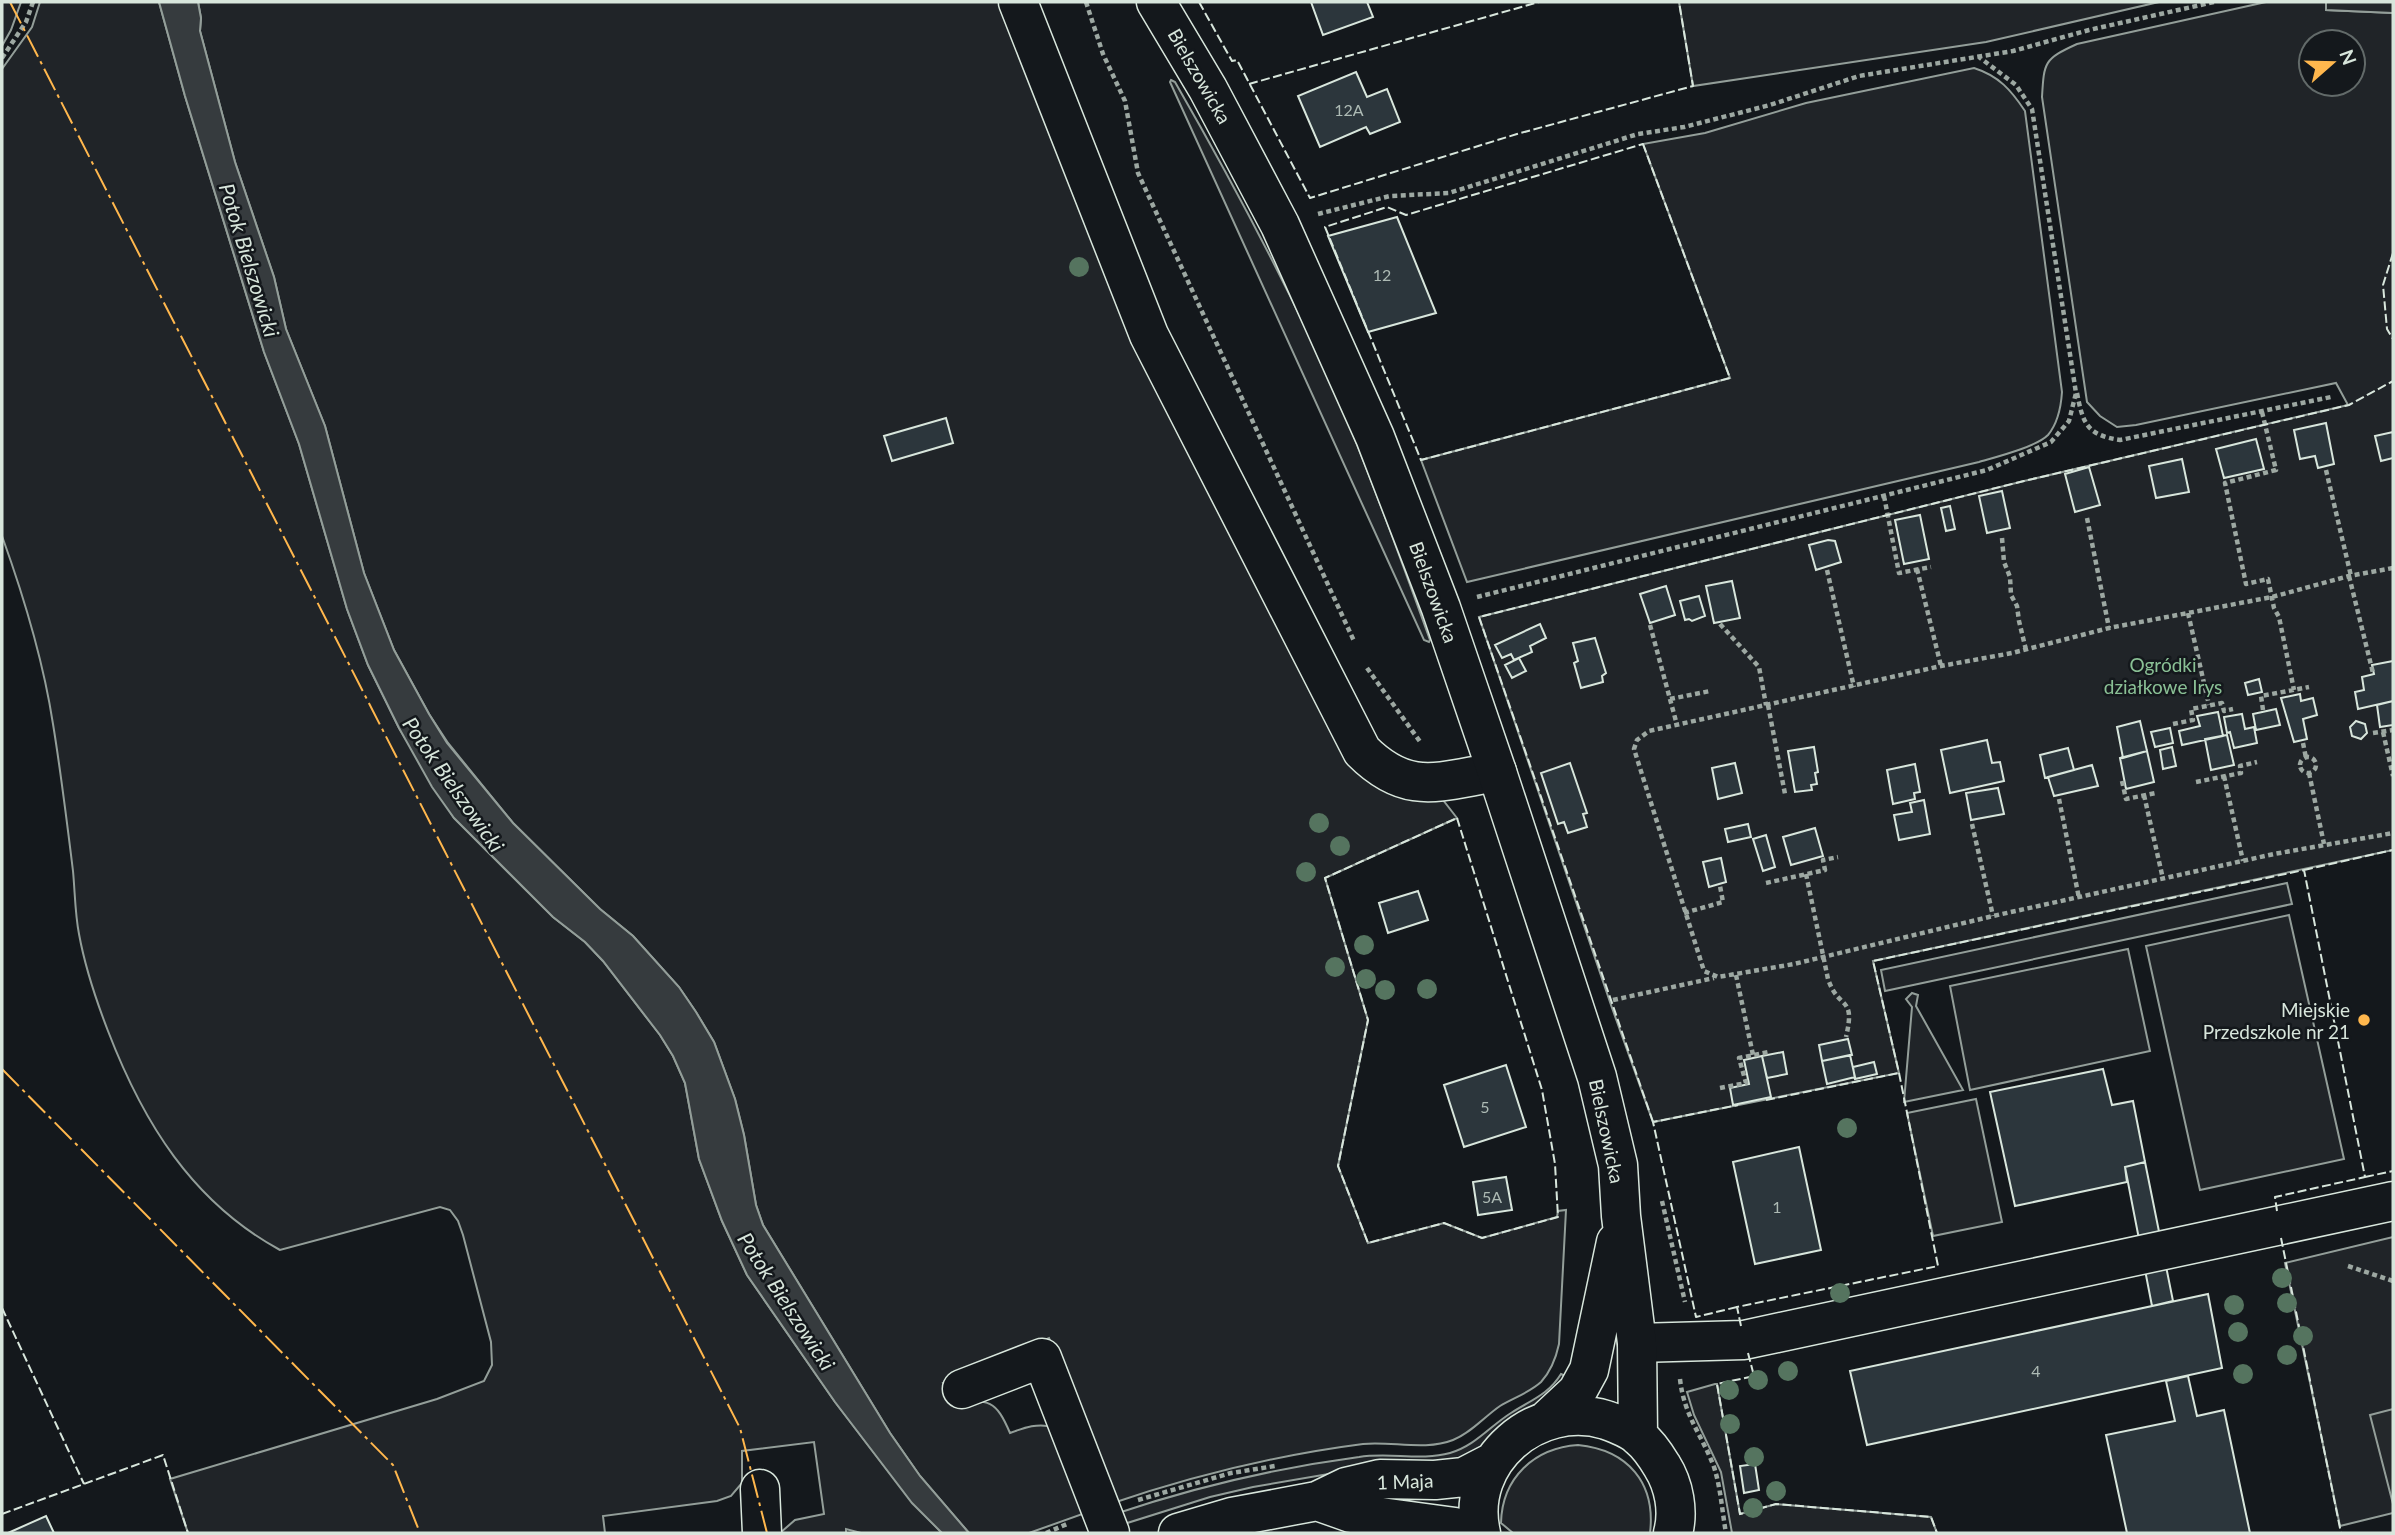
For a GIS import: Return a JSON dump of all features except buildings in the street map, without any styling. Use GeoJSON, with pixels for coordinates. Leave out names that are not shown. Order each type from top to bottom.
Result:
{"type":"FeatureCollection","features":[{"type":"Feature","properties":{"kind":"main road"},"geometry":{"type":"LineString","coordinates":[[1018,2],[1149,335],[1362,751],[1377,766],[1409,781],[1422,783],[1497,772]]}},
{"type":"Feature","properties":{"kind":"main road","name":"Bielszowicka"},"geometry":{"type":"LineString","coordinates":[[1156,2],[1225,121],[1280,225],[1375,437],[1441,608],[1497,772],[1597,1077],[1618,1165],[1621,1216],[1637,1343],[1638,1435]]}},
{"type":"Feature","properties":{"kind":"main road"},"geometry":{"type":"LineString","coordinates":[[1637,1343],[1744,1340],[2393,1200]]}},
{"type":"Feature","properties":{"kind":"main road","name":"Bielszowicka"},"geometry":{"type":"LineString","coordinates":[[1548,1419],[1577,1392],[1588,1370],[1621,1216]]}},
{"type":"Feature","properties":{"kind":"main road"},"geometry":{"type":"LineString","coordinates":[[962,1389],[1042,1358],[1110,1533]]}},
{"type":"Feature","properties":{"kind":"main road"},"geometry":{"type":"LineString","coordinates":[[1481,1533],[1478,1504],[1483,1482],[1493,1462],[1517,1436],[1548,1419],[1571,1416],[1594,1417],[1616,1423],[1638,1435],[1654,1452],[1668,1475],[1675,1499],[1675,1531]]}},
{"type":"Feature","properties":{"kind":"main road","name":"1 Maja"},"geometry":{"type":"LineString","coordinates":[[1178,1533],[1231,1517],[1317,1501],[1346,1487],[1380,1479],[1435,1480],[1464,1477],[1493,1462]]}},
{"type":"Feature","properties":{"kind":"main road"},"geometry":{"type":"LineString","coordinates":[[760,1489],[762,1533]]}},
{"type":"Feature","properties":{"kind":"main road","name":"1 Maja"},"geometry":{"type":"LineString","coordinates":[[1317,1501],[1351,1513],[1455,1527],[1464,1533]]}},
{"type":"Feature","properties":{"kind":"path"},"geometry":{"type":"LineString","coordinates":[[2,58],[26,22],[33,2]]}},
{"type":"Feature","properties":{"kind":"path"},"geometry":{"type":"LineString","coordinates":[[1280,225],[1390,195],[1449,193],[1638,134],[1684,127],[1758,108],[1859,76],[1979,57],[2214,2]]}},
{"type":"Feature","properties":{"kind":"path"},"geometry":{"type":"LineString","coordinates":[[1979,57],[2016,85],[2032,109],[2076,393],[2084,422],[2092,431],[2105,438],[2120,440],[2331,397]]}},
{"type":"Feature","properties":{"kind":"path"},"geometry":{"type":"LineString","coordinates":[[1441,608],[1987,470],[2051,442],[2069,421],[2076,393]]}},
{"type":"Feature","properties":{"kind":"path"},"geometry":{"type":"LineString","coordinates":[[2262,411],[2276,470],[2225,483],[2246,584],[2268,579],[2294,690]]}},
{"type":"Feature","properties":{"kind":"path"},"geometry":{"type":"LineString","coordinates":[[2326,470],[2372,673]]}},
{"type":"Feature","properties":{"kind":"path"},"geometry":{"type":"LineString","coordinates":[[1884,496],[1899,573],[1931,566]]}},
{"type":"Feature","properties":{"kind":"path"},"geometry":{"type":"LineString","coordinates":[[2087,518],[2109,628]]}},
{"type":"Feature","properties":{"kind":"path"},"geometry":{"type":"LineString","coordinates":[[2002,538],[2011,595],[2017,606],[2026,650]]}},
{"type":"Feature","properties":{"kind":"path"},"geometry":{"type":"LineString","coordinates":[[1718,977],[1704,971],[1684,913],[1634,748],[1642,734],[1941,666],[2026,650],[2109,628],[2272,597],[2350,576],[2393,568]]}},
{"type":"Feature","properties":{"kind":"path"},"geometry":{"type":"LineString","coordinates":[[1917,569],[1941,666]]}},
{"type":"Feature","properties":{"kind":"path"},"geometry":{"type":"LineString","coordinates":[[1827,570],[1854,687]]}},
{"type":"Feature","properties":{"kind":"path"},"geometry":{"type":"LineString","coordinates":[[2189,613],[2209,705]]}},
{"type":"Feature","properties":{"kind":"path"},"geometry":{"type":"LineString","coordinates":[[1720,624],[1759,667],[1785,794]]}},
{"type":"Feature","properties":{"kind":"path"},"geometry":{"type":"LineString","coordinates":[[1650,625],[1676,725]]}},
{"type":"Feature","properties":{"kind":"path"},"geometry":{"type":"LineString","coordinates":[[2263,710],[2260,696],[2309,687]]}},
{"type":"Feature","properties":{"kind":"path"},"geometry":{"type":"LineString","coordinates":[[1670,699],[1710,691]]}},
{"type":"Feature","properties":{"kind":"path"},"geometry":{"type":"LineString","coordinates":[[2173,724],[2193,720],[2192,709],[2222,702],[2224,711],[2233,709]]}},
{"type":"Feature","properties":{"kind":"path"},"geometry":{"type":"LineString","coordinates":[[2373,733],[2393,730]]}},
{"type":"Feature","properties":{"kind":"path"},"geometry":{"type":"LineString","coordinates":[[2383,732],[2393,776]]}},
{"type":"Feature","properties":{"kind":"path"},"geometry":{"type":"LineString","coordinates":[[2303,743],[2306,758]]}},
{"type":"Feature","properties":{"kind":"path"},"geometry":{"type":"LineString","coordinates":[[2306,758],[2311,758],[2316,763],[2314,771],[2309,773],[2303,772],[2300,767],[2302,760],[2306,758]]}},
{"type":"Feature","properties":{"kind":"path"},"geometry":{"type":"LineString","coordinates":[[2196,782],[2241,773],[2240,766],[2257,762]]}},
{"type":"Feature","properties":{"kind":"path"},"geometry":{"type":"LineString","coordinates":[[2309,773],[2324,844]]}},
{"type":"Feature","properties":{"kind":"path"},"geometry":{"type":"LineString","coordinates":[[2224,776],[2243,861]]}},
{"type":"Feature","properties":{"kind":"path"},"geometry":{"type":"LineString","coordinates":[[2122,781],[2126,799],[2156,793]]}},
{"type":"Feature","properties":{"kind":"path"},"geometry":{"type":"LineString","coordinates":[[2144,795],[2163,879]]}},
{"type":"Feature","properties":{"kind":"path"},"geometry":{"type":"LineString","coordinates":[[2059,799],[2078,898]]}},
{"type":"Feature","properties":{"kind":"path"},"geometry":{"type":"LineString","coordinates":[[1972,824],[1993,916]]}},
{"type":"Feature","properties":{"kind":"path"},"geometry":{"type":"LineString","coordinates":[[1610,1000],[1824,958],[1993,916],[2243,861],[2393,833]]}},
{"type":"Feature","properties":{"kind":"path"},"geometry":{"type":"LineString","coordinates":[[1766,883],[1825,870],[1823,860],[1838,857]]}},
{"type":"Feature","properties":{"kind":"path"},"geometry":{"type":"LineString","coordinates":[[1806,874],[1830,986],[1851,1015],[1846,1038]]}},
{"type":"Feature","properties":{"kind":"path"},"geometry":{"type":"LineString","coordinates":[[1684,913],[1723,902],[1720,886]]}},
{"type":"Feature","properties":{"kind":"path"},"geometry":{"type":"LineString","coordinates":[[1736,975],[1753,1055]]}},
{"type":"Feature","properties":{"kind":"path"},"geometry":{"type":"LineString","coordinates":[[1720,1088],[1746,1083],[1740,1058],[1769,1052]]}},
{"type":"Feature","properties":{"kind":"path"},"geometry":{"type":"LineString","coordinates":[[2348,1266],[2393,1281]]}},
{"type":"Feature","properties":{"kind":"path"},"geometry":{"type":"LineString","coordinates":[[1679,1369],[1684,1406],[1714,1467],[1726,1533]]}},
{"type":"Feature","properties":{"kind":"path"},"geometry":{"type":"LineString","coordinates":[[1045,1533],[1056,1528]]}},
{"type":"Feature","properties":{"kind":"green space"},"geometry":{"type":"Polygon","coordinates":[[[2,2],[21,2],[2,46],[2,2]]]}},
{"type":"Feature","properties":{"kind":"green space"},"geometry":{"type":"Polygon","coordinates":[[[40,2],[159,2],[185,96],[264,352],[299,444],[347,609],[368,665],[399,728],[454,818],[553,917],[585,942],[660,1035],[685,1083],[699,1159],[722,1221],[747,1275],[835,1402],[912,1502],[942,1533],[861,1533],[846,1529],[846,1533],[780,1533],[795,1520],[824,1514],[814,1442],[742,1451],[742,1483],[731,1496],[717,1501],[603,1516],[605,1533],[188,1533],[170,1479],[437,1399],[484,1381],[492,1365],[491,1342],[463,1235],[450,1210],[440,1207],[280,1250],[249,1231],[221,1208],[196,1184],[155,1128],[122,1065],[95,995],[78,926],[59,761],[49,700],[32,628],[2,536],[2,69],[32,27],[40,2]]]}},
{"type":"Feature","properties":{"kind":"green space"},"geometry":{"type":"Polygon","coordinates":[[[198,2],[1008,2],[1341,738],[1436,791],[1457,818],[1325,878],[1368,1020],[1338,1166],[1368,1243],[1444,1223],[1482,1238],[1557,1217],[1558,1211],[1566,1210],[1559,1344],[1553,1364],[1541,1382],[1500,1406],[1453,1440],[1431,1445],[1363,1444],[1299,1454],[1172,1484],[1110,1504],[1072,1394],[1049,1338],[943,1383],[955,1403],[976,1401],[990,1404],[1000,1414],[1010,1433],[1032,1426],[1054,1427],[1091,1511],[1029,1533],[969,1533],[920,1476],[890,1433],[763,1225],[756,1205],[735,1099],[714,1042],[696,1012],[679,987],[633,936],[600,909],[513,823],[448,743],[394,650],[364,573],[325,426],[286,329],[274,277],[235,162],[200,31],[198,2]]]}},
{"type":"Feature","properties":{"kind":"green space"},"geometry":{"type":"Polygon","coordinates":[[[1679,2],[2159,2],[1986,42],[1693,86],[1679,2]]]}},
{"type":"Feature","properties":{"kind":"green space","name":"Ogródki działkowe Irys"},"geometry":{"type":"Polygon","coordinates":[[[2266,2],[2326,2],[2326,10],[2393,13],[2393,850],[1873,961],[1899,1073],[1653,1122],[1479,617],[2024,481],[2348,405],[2336,383],[2117,427],[2100,416],[2087,402],[2042,97],[2045,69],[2058,54],[2077,44],[2266,2]]]}},
{"type":"Feature","properties":{"kind":"green space"},"geometry":{"type":"Polygon","coordinates":[[[1974,68],[1991,75],[2004,85],[2025,111],[2062,392],[2058,415],[2048,435],[2025,447],[1979,462],[1467,582],[1421,460],[1730,378],[1643,144],[1705,133],[1806,103],[1974,68]]]}},
{"type":"Feature","properties":{"kind":"green space"},"geometry":{"type":"Polygon","coordinates":[[[1171,80],[1175,82],[1242,202],[1323,365],[1377,494],[1429,642],[1424,640],[1171,80]]]}},
{"type":"Feature","properties":{"kind":"green space"},"geometry":{"type":"Polygon","coordinates":[[[2287,883],[2292,904],[1885,991],[1881,970],[2287,883]]]}},
{"type":"Feature","properties":{"kind":"green space"},"geometry":{"type":"Polygon","coordinates":[[[2289,915],[2344,1159],[2200,1190],[2146,946],[2289,915]]]}},
{"type":"Feature","properties":{"kind":"green space"},"geometry":{"type":"Polygon","coordinates":[[[2128,949],[2150,1051],[1970,1090],[1950,986],[2128,949]]]}},
{"type":"Feature","properties":{"kind":"green space"},"geometry":{"type":"Polygon","coordinates":[[[1912,993],[1918,995],[1916,1006],[1963,1090],[1904,1102],[1912,1007],[1906,999],[1912,993]]]}},
{"type":"Feature","properties":{"kind":"green space"},"geometry":{"type":"Polygon","coordinates":[[[1976,1099],[2002,1222],[1933,1236],[1907,1113],[1976,1099]]]}},
{"type":"Feature","properties":{"kind":"green space"},"geometry":{"type":"Polygon","coordinates":[[[2393,1237],[2393,1513],[2340,1526],[2285,1263],[2393,1237]]]}},
{"type":"Feature","properties":{"kind":"green space"},"geometry":{"type":"Polygon","coordinates":[[[1561,1374],[1572,1379],[1467,1460],[1352,1470],[1253,1487],[1210,1497],[1124,1524],[1115,1514],[1205,1487],[1297,1467],[1370,1456],[1428,1456],[1450,1453],[1467,1446],[1503,1418],[1539,1396],[1551,1387],[1561,1374]]]}},
{"type":"Feature","properties":{"kind":"green space"},"geometry":{"type":"Polygon","coordinates":[[[1717,1384],[1740,1514],[1776,1504],[1931,1517],[1937,1533],[1732,1533],[1721,1472],[1694,1415],[1687,1392],[1717,1384]]]}},
{"type":"Feature","properties":{"kind":"green space"},"geometry":{"type":"Polygon","coordinates":[[[1578,1445],[1611,1454],[1635,1472],[1648,1499],[1650,1533],[1513,1533],[1501,1523],[1507,1492],[1523,1468],[1548,1452],[1578,1445]]]}},
{"type":"Feature","properties":{"kind":"shaded area"},"geometry":{"type":"Polygon","coordinates":[[[2326,2],[2393,2],[2393,13],[2326,10],[2326,2]]]}},
{"type":"Feature","properties":{"kind":"shaded area"},"geometry":{"type":"Polygon","coordinates":[[[2393,1409],[2393,1504],[2370,1415],[2393,1409]]]}},
{"type":"Feature","properties":{"kind":"water","name":"Potok Bielszowicki"},"geometry":{"type":"Polygon","coordinates":[[[159,2],[198,2],[200,31],[235,162],[274,277],[286,329],[325,426],[364,573],[394,650],[447,743],[513,823],[600,909],[633,936],[679,987],[696,1012],[714,1042],[735,1099],[756,1205],[763,1225],[890,1433],[920,1476],[969,1533],[942,1533],[912,1503],[835,1402],[747,1275],[722,1221],[699,1159],[685,1083],[660,1035],[585,942],[553,917],[454,818],[432,787],[399,728],[368,665],[347,609],[299,444],[264,352],[185,96],[159,2]]]}},
{"type":"Feature","properties":{"kind":"fence"},"geometry":{"type":"LineString","coordinates":[[1199,2],[1232,61],[1237,60],[1310,198],[1517,134],[1693,86],[1679,2]]}},
{"type":"Feature","properties":{"kind":"fence"},"geometry":{"type":"LineString","coordinates":[[1249,84],[1539,2]]}},
{"type":"Feature","properties":{"kind":"fence"},"geometry":{"type":"LineString","coordinates":[[1643,144],[1730,378],[1421,460],[1325,227],[1387,207],[1406,215],[1643,144]]}},
{"type":"Feature","properties":{"kind":"fence"},"geometry":{"type":"LineString","coordinates":[[2393,253],[2383,285],[2387,329],[2393,339]]}},
{"type":"Feature","properties":{"kind":"fence"},"geometry":{"type":"LineString","coordinates":[[1653,1122],[1479,617],[2024,481],[2349,405],[2393,381]]}},
{"type":"Feature","properties":{"kind":"fence"},"geometry":{"type":"LineString","coordinates":[[1457,818],[1542,1090],[1555,1164],[1558,1217],[1482,1238],[1444,1223],[1368,1243],[1338,1166],[1368,1020],[1325,878],[1457,818]]}},
{"type":"Feature","properties":{"kind":"fence"},"geometry":{"type":"LineString","coordinates":[[2304,870],[2393,850]]}},
{"type":"Feature","properties":{"kind":"fence"},"geometry":{"type":"LineString","coordinates":[[1741,1326],[1737,1307],[1938,1266],[1873,961],[2304,870],[2365,1177],[2275,1197],[2277,1211]]}},
{"type":"Feature","properties":{"kind":"fence"},"geometry":{"type":"LineString","coordinates":[[1766,1100],[1899,1073]]}},
{"type":"Feature","properties":{"kind":"fence"},"geometry":{"type":"LineString","coordinates":[[1737,1307],[1696,1317],[1653,1122],[1738,1105]]}},
{"type":"Feature","properties":{"kind":"fence"},"geometry":{"type":"LineString","coordinates":[[2365,1177],[2393,1171]]}},
{"type":"Feature","properties":{"kind":"fence"},"geometry":{"type":"LineString","coordinates":[[2281,1238],[2341,1533]]}},
{"type":"Feature","properties":{"kind":"fence"},"geometry":{"type":"LineString","coordinates":[[2,1308],[84,1484]]}},
{"type":"Feature","properties":{"kind":"fence"},"geometry":{"type":"LineString","coordinates":[[1748,1353],[1754,1376],[1717,1384],[1740,1514],[1776,1504],[1931,1517],[1937,1533]]}},
{"type":"Feature","properties":{"kind":"fence"},"geometry":{"type":"LineString","coordinates":[[2,1514],[163,1455],[188,1533]]}},
{"type":"Feature","properties":{"kind":"power"},"geometry":{"type":"LineString","coordinates":[[10,2],[740,1428],[767,1533]]}},
{"type":"Feature","properties":{"kind":"power"},"geometry":{"type":"LineString","coordinates":[[2,1069],[393,1465],[420,1533]]}},
{"type":"Feature","properties":{"kind":"place","name":"Miejskie Przedszkole nr 21"},"geometry":{"type":"Point","coordinates":[2364,1020]}}]}
